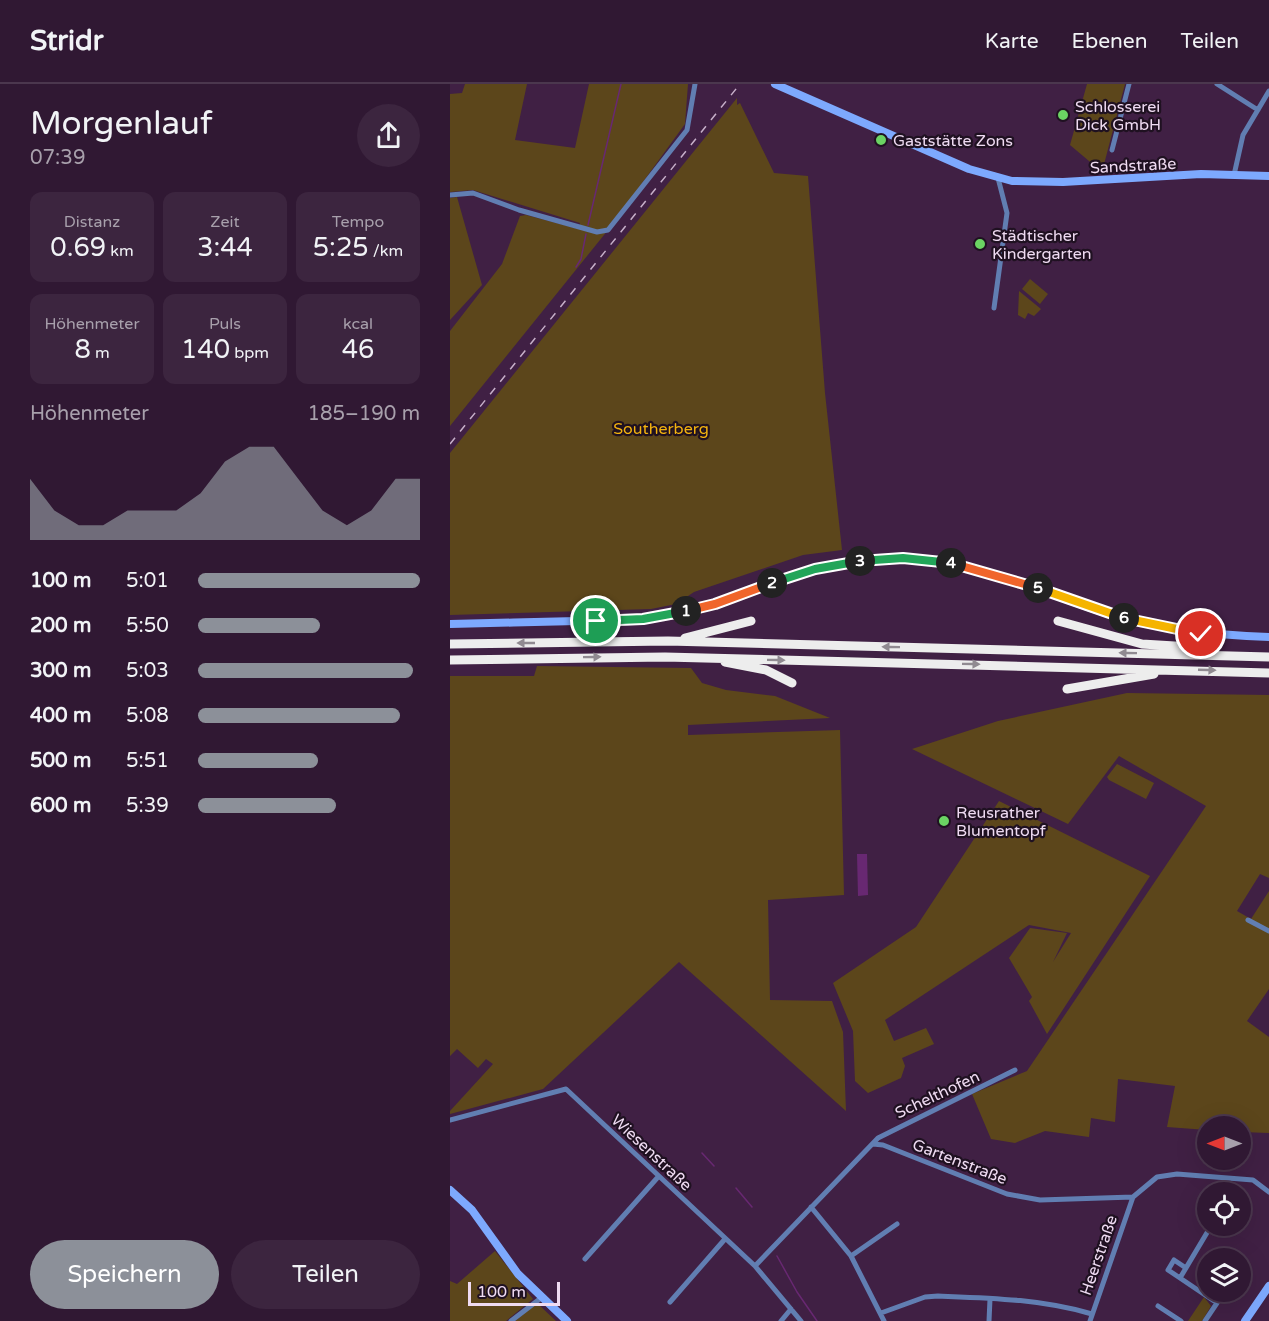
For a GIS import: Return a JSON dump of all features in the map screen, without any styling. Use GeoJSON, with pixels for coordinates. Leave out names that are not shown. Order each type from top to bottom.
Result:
{"type":"FeatureCollection","features":[{"type":"Feature","properties":{"kind":"highway"},"geometry":{"type":"LineString","coordinates":[[668,641],[751,621]]}},
{"type":"Feature","properties":{"kind":"highway"},"geometry":{"type":"LineString","coordinates":[[1058,621],[1142,644],[1191,647],[1207,655]]}},
{"type":"Feature","properties":{"kind":"highway"},"geometry":{"type":"LineString","coordinates":[[450,644],[668,641],[1269,657]]}},
{"type":"Feature","properties":{"kind":"highway"},"geometry":{"type":"LineString","coordinates":[[450,660],[665,657],[1269,673]]}},
{"type":"Feature","properties":{"kind":"highway"},"geometry":{"type":"LineString","coordinates":[[717,658],[731,665],[766,670],[792,683]]}},
{"type":"Feature","properties":{"kind":"highway"},"geometry":{"type":"LineString","coordinates":[[1067,689],[1185,670]]}},
{"type":"Feature","properties":{"kind":"main road","name":"Sandstraße"},"geometry":{"type":"LineString","coordinates":[[775,84],[969,170],[998,178],[1039,182],[1234,175],[1269,176]]}},
{"type":"Feature","properties":{"kind":"main road"},"geometry":{"type":"LineString","coordinates":[[450,624],[596,621],[670,615],[715,604],[815,569],[873,559],[903,558],[943,561],[973,568],[1145,624],[1201,634],[1269,637]]}},
{"type":"Feature","properties":{"kind":"main road"},"geometry":{"type":"LineString","coordinates":[[450,1190],[472,1210],[518,1274],[541,1299],[567,1321]]}},
{"type":"Feature","properties":{"kind":"main road"},"geometry":{"type":"LineString","coordinates":[[1245,1321],[1269,1286]]}},
{"type":"Feature","properties":{"kind":"street"},"geometry":{"type":"LineString","coordinates":[[450,195],[473,193],[519,210],[597,232],[608,230],[687,130],[695,84]]}},
{"type":"Feature","properties":{"kind":"street"},"geometry":{"type":"LineString","coordinates":[[1112,150],[1129,84]]}},
{"type":"Feature","properties":{"kind":"street"},"geometry":{"type":"LineString","coordinates":[[1218,84],[1257,110]]}},
{"type":"Feature","properties":{"kind":"street"},"geometry":{"type":"LineString","coordinates":[[1234,175],[1244,135],[1269,91]]}},
{"type":"Feature","properties":{"kind":"street"},"geometry":{"type":"LineString","coordinates":[[994,308],[1007,213],[998,178]]}},
{"type":"Feature","properties":{"kind":"street"},"geometry":{"type":"LineString","coordinates":[[1248,920],[1269,931]]}},
{"type":"Feature","properties":{"kind":"street","name":"Schelthofen"},"geometry":{"type":"LineString","coordinates":[[873,1144],[891,1130],[1015,1070]]}},
{"type":"Feature","properties":{"kind":"street","name":"Wiesenstraße"},"geometry":{"type":"LineString","coordinates":[[450,1120],[566,1089],[755,1266],[801,1321]]}},
{"type":"Feature","properties":{"kind":"street"},"geometry":{"type":"LineString","coordinates":[[755,1266],[867,1147],[873,1144]]}},
{"type":"Feature","properties":{"kind":"street","name":"Gartenstraße"},"geometry":{"type":"LineString","coordinates":[[873,1144],[883,1145],[1007,1194],[1040,1200],[1133,1197]]}},
{"type":"Feature","properties":{"kind":"street"},"geometry":{"type":"LineString","coordinates":[[1133,1197],[1157,1177],[1177,1174],[1252,1180],[1269,1192]]}},
{"type":"Feature","properties":{"kind":"street"},"geometry":{"type":"LineString","coordinates":[[585,1259],[658,1177]]}},
{"type":"Feature","properties":{"kind":"street","name":"Heerstraße"},"geometry":{"type":"LineString","coordinates":[[1090,1321],[1133,1197]]}},
{"type":"Feature","properties":{"kind":"street"},"geometry":{"type":"LineString","coordinates":[[812,1207],[851,1256],[884,1321]]}},
{"type":"Feature","properties":{"kind":"street"},"geometry":{"type":"LineString","coordinates":[[851,1256],[897,1224]]}},
{"type":"Feature","properties":{"kind":"street"},"geometry":{"type":"LineString","coordinates":[[1179,1278],[1205,1236]]}},
{"type":"Feature","properties":{"kind":"street"},"geometry":{"type":"LineString","coordinates":[[670,1302],[725,1239]]}},
{"type":"Feature","properties":{"kind":"street"},"geometry":{"type":"LineString","coordinates":[[1186,1268],[1174,1260],[1168,1270],[1216,1303],[1205,1321]]}},
{"type":"Feature","properties":{"kind":"street"},"geometry":{"type":"LineString","coordinates":[[881,1313],[925,1297],[1059,1304],[1092,1314]]}},
{"type":"Feature","properties":{"kind":"street"},"geometry":{"type":"LineString","coordinates":[[512,1321],[541,1299]]}},
{"type":"Feature","properties":{"kind":"street"},"geometry":{"type":"LineString","coordinates":[[989,1321],[990,1299]]}},
{"type":"Feature","properties":{"kind":"street"},"geometry":{"type":"LineString","coordinates":[[1158,1306],[1181,1321]]}},
{"type":"Feature","properties":{"kind":"street"},"geometry":{"type":"LineString","coordinates":[[781,1321],[791,1309]]}},
{"type":"Feature","properties":{"kind":"green space"},"geometry":{"type":"Polygon","coordinates":[[[465,84],[527,84],[515,140],[575,148],[589,84],[688,84],[685,124],[608,230],[450,426],[450,331],[502,264],[520,216],[526,215],[579,229],[580,223],[473,190],[450,192],[450,94],[462,93],[465,84]]]}},
{"type":"Feature","properties":{"kind":"green space"},"geometry":{"type":"Polygon","coordinates":[[[1087,84],[1125,84],[1102,172],[1070,145],[1087,84]]]}},
{"type":"Feature","properties":{"kind":"green space","name":"Southerberg"},"geometry":{"type":"Polygon","coordinates":[[[737,98],[737,105],[740,103],[774,173],[808,176],[825,393],[842,550],[803,555],[694,592],[676,604],[651,609],[450,615],[450,453],[737,98]]]}},
{"type":"Feature","properties":{"kind":"green space"},"geometry":{"type":"Polygon","coordinates":[[[457,197],[482,285],[450,320],[450,198],[457,197]]]}},
{"type":"Feature","properties":{"kind":"green space"},"geometry":{"type":"Polygon","coordinates":[[[1030,279],[1048,294],[1040,304],[1022,289],[1030,279]]]}},
{"type":"Feature","properties":{"kind":"green space"},"geometry":{"type":"Polygon","coordinates":[[[1019,291],[1041,309],[1034,316],[1028,313],[1025,319],[1018,315],[1019,291]]]}},
{"type":"Feature","properties":{"kind":"green space"},"geometry":{"type":"Polygon","coordinates":[[[537,666],[691,668],[702,683],[726,690],[775,696],[830,718],[688,725],[688,735],[840,730],[844,895],[768,900],[770,1000],[832,1001],[843,1032],[846,1111],[679,962],[543,1089],[450,1114],[450,1111],[493,1064],[486,1059],[478,1068],[457,1049],[450,1056],[450,676],[534,676],[537,666]]]}},
{"type":"Feature","properties":{"kind":"green space"},"geometry":{"type":"Polygon","coordinates":[[[1127,693],[1269,695],[1269,878],[1260,874],[1237,911],[1251,919],[1269,891],[1269,989],[1247,1021],[1269,1037],[1269,1133],[1251,1132],[1251,1116],[1197,1116],[1197,1129],[1167,1127],[1175,1086],[1118,1079],[1115,1122],[1091,1118],[1089,1137],[1045,1131],[1015,1143],[991,1139],[972,1094],[1027,1071],[1206,806],[1119,756],[1068,824],[912,749],[998,721],[1127,693]]]}},
{"type":"Feature","properties":{"kind":"green space"},"geometry":{"type":"Polygon","coordinates":[[[1117,764],[1154,783],[1146,799],[1109,780],[1107,777],[1117,764]]]}},
{"type":"Feature","properties":{"kind":"green space"},"geometry":{"type":"Polygon","coordinates":[[[999,801],[1150,876],[1047,1034],[1029,1001],[1032,997],[1009,958],[1030,928],[1067,933],[1053,962],[1071,933],[1029,925],[885,1020],[894,1041],[926,1028],[934,1044],[902,1058],[905,1066],[901,1078],[868,1093],[855,1081],[853,1031],[833,983],[916,927],[999,801]]]}},
{"type":"Feature","properties":{"kind":"green space"},"geometry":{"type":"Polygon","coordinates":[[[495,1251],[533,1299],[506,1321],[450,1321],[450,1281],[457,1284],[495,1251]]]}},
{"type":"Feature","properties":{"kind":"green space"},"geometry":{"type":"Polygon","coordinates":[[[1201,1302],[1208,1302],[1211,1306],[1202,1321],[1188,1321],[1201,1302]]]}},
{"type":"Feature","properties":{"kind":"green space"},"geometry":{"type":"Polygon","coordinates":[[[537,1303],[556,1321],[515,1321],[537,1303]]]}},
{"type":"Feature","properties":{"kind":"shaded area"},"geometry":{"type":"Polygon","coordinates":[[[857,854],[867,854],[868,895],[858,896],[857,854]]]}},
{"type":"Feature","properties":{"kind":"waterway"},"geometry":{"type":"LineString","coordinates":[[588,225],[621,84]]}},
{"type":"Feature","properties":{"kind":"waterway"},"geometry":{"type":"LineString","coordinates":[[576,267],[581,259],[586,234]]}},
{"type":"Feature","properties":{"kind":"waterway"},"geometry":{"type":"LineString","coordinates":[[702,1153],[714,1166]]}},
{"type":"Feature","properties":{"kind":"waterway"},"geometry":{"type":"LineString","coordinates":[[736,1188],[752,1207]]}},
{"type":"Feature","properties":{"kind":"waterway"},"geometry":{"type":"LineString","coordinates":[[777,1256],[797,1292],[817,1321]]}},
{"type":"Feature","properties":{"kind":"railway"},"geometry":{"type":"LineString","coordinates":[[450,444],[740,84]]}},
{"type":"Feature","properties":{"kind":"place","name":"Schlosserei Dick GmbH"},"geometry":{"type":"Point","coordinates":[1063,115]}},
{"type":"Feature","properties":{"kind":"place","name":"Gaststätte Zons"},"geometry":{"type":"Point","coordinates":[881,140]}},
{"type":"Feature","properties":{"kind":"place","name":"Städtischer Kindergarten"},"geometry":{"type":"Point","coordinates":[980,244]}},
{"type":"Feature","properties":{"kind":"place","name":"Reusrather Blumentopf"},"geometry":{"type":"Point","coordinates":[944,821]}},
{"type":"Feature","properties":{"kind":"route"},"geometry":{"type":"LineString","coordinates":[[596,621],[643,619],[670,615],[715,604],[815,569],[873,559],[903,558],[943,561],[973,568],[1005,577],[1107,614],[1145,624],[1201,634]]}}]}
